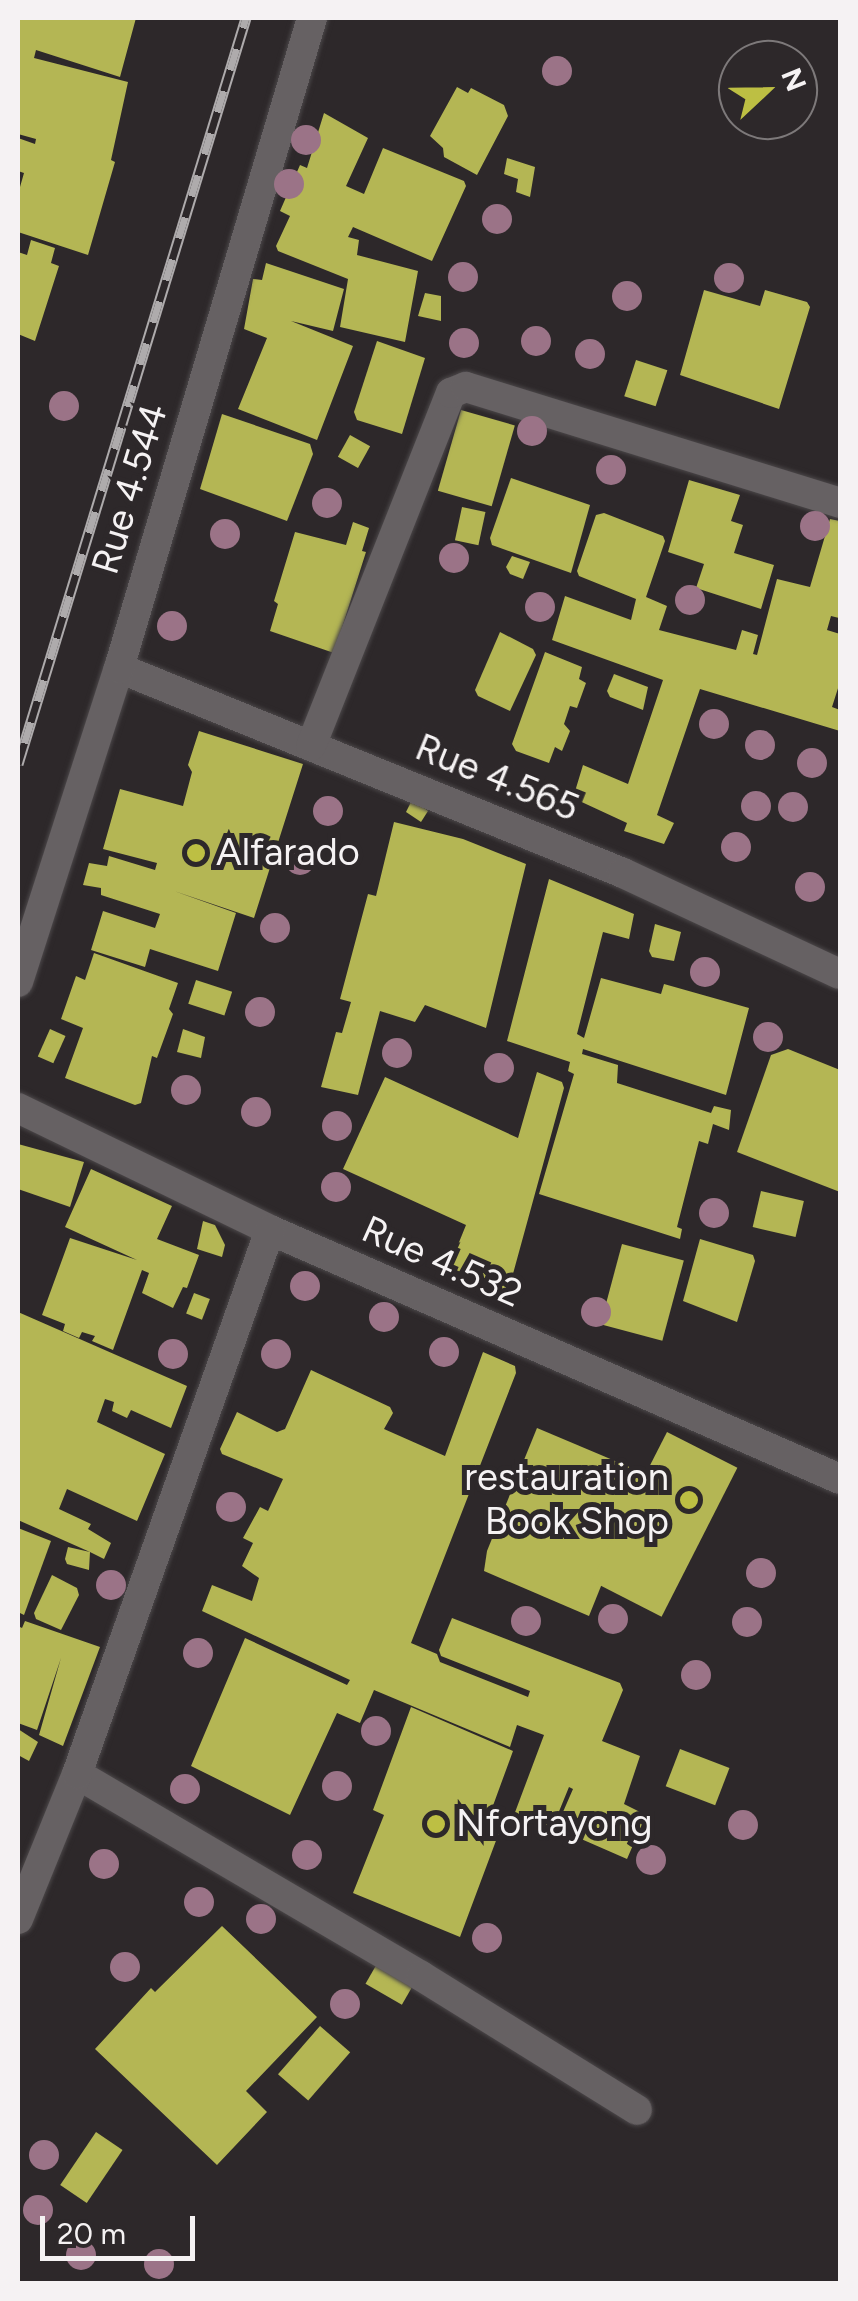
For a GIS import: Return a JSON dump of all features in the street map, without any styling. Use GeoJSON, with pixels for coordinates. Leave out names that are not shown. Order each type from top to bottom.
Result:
{"type":"FeatureCollection","features":[{"type":"Feature","properties":{"kind":"street","name":"Rue 4.544"},"geometry":{"type":"LineString","coordinates":[[18,982],[118,668],[312,18]]}},
{"type":"Feature","properties":{"kind":"street"},"geometry":{"type":"LineString","coordinates":[[311,746],[451,393],[466,386],[840,503]]}},
{"type":"Feature","properties":{"kind":"street","name":"Rue 4.565"},"geometry":{"type":"LineString","coordinates":[[118,668],[624,873],[840,974]]}},
{"type":"Feature","properties":{"kind":"street","name":"Rue 4.532"},"geometry":{"type":"LineString","coordinates":[[18,1108],[270,1230],[840,1479]]}},
{"type":"Feature","properties":{"kind":"street"},"geometry":{"type":"LineString","coordinates":[[18,1919],[76,1774],[270,1230]]}},
{"type":"Feature","properties":{"kind":"street"},"geometry":{"type":"LineString","coordinates":[[76,1774],[422,1976],[637,2110]]}},
{"type":"Feature","properties":{"kind":"building"},"geometry":{"type":"Polygon","coordinates":[[[18,18],[136,18],[120,77],[36,50],[34,58],[128,82],[111,160],[115,162],[88,255],[18,232],[18,194],[24,173],[18,171],[18,138],[35,144],[36,139],[18,134],[18,18]]]}},
{"type":"Feature","properties":{"kind":"building"},"geometry":{"type":"Polygon","coordinates":[[[457,87],[468,93],[471,88],[504,105],[508,116],[477,175],[444,157],[443,148],[430,136],[457,87]]]}},
{"type":"Feature","properties":{"kind":"building"},"geometry":{"type":"Polygon","coordinates":[[[324,113],[368,138],[346,186],[364,194],[383,148],[464,181],[466,186],[432,261],[353,227],[348,237],[359,240],[357,255],[418,271],[405,342],[340,327],[348,279],[278,251],[276,246],[290,216],[280,211],[300,165],[307,168],[324,113]]]}},
{"type":"Feature","properties":{"kind":"building"},"geometry":{"type":"Polygon","coordinates":[[[507,158],[535,167],[530,197],[516,192],[518,179],[504,174],[507,158]]]}},
{"type":"Feature","properties":{"kind":"building"},"geometry":{"type":"Polygon","coordinates":[[[31,240],[55,248],[51,263],[59,266],[35,341],[18,334],[18,252],[27,255],[31,240]]]}},
{"type":"Feature","properties":{"kind":"building"},"geometry":{"type":"Polygon","coordinates":[[[266,263],[344,289],[333,331],[291,321],[353,346],[317,440],[238,409],[267,338],[244,329],[253,279],[262,280],[266,263]]]}},
{"type":"Feature","properties":{"kind":"building"},"geometry":{"type":"Polygon","coordinates":[[[704,290],[760,306],[765,290],[807,302],[810,307],[779,409],[680,375],[704,290]]]}},
{"type":"Feature","properties":{"kind":"building"},"geometry":{"type":"Polygon","coordinates":[[[425,293],[441,296],[441,321],[418,316],[425,293]]]}},
{"type":"Feature","properties":{"kind":"building"},"geometry":{"type":"Polygon","coordinates":[[[377,341],[425,358],[402,434],[357,420],[354,412],[377,341]]]}},
{"type":"Feature","properties":{"kind":"building"},"geometry":{"type":"Polygon","coordinates":[[[636,360],[667,370],[656,406],[624,396],[636,360]]]}},
{"type":"Feature","properties":{"kind":"building"},"geometry":{"type":"Polygon","coordinates":[[[461,410],[515,425],[492,506],[438,491],[461,410]]]}},
{"type":"Feature","properties":{"kind":"building"},"geometry":{"type":"Polygon","coordinates":[[[222,414],[310,444],[313,454],[287,521],[200,489],[222,414]]]}},
{"type":"Feature","properties":{"kind":"building"},"geometry":{"type":"Polygon","coordinates":[[[350,435],[370,446],[358,468],[338,457],[350,435]]]}},
{"type":"Feature","properties":{"kind":"building"},"geometry":{"type":"Polygon","coordinates":[[[511,478],[590,505],[571,573],[492,545],[490,538],[511,478]]]}},
{"type":"Feature","properties":{"kind":"building"},"geometry":{"type":"Polygon","coordinates":[[[689,480],[740,495],[731,521],[743,525],[734,553],[774,565],[761,609],[696,588],[704,564],[668,552],[689,480]]]}},
{"type":"Feature","properties":{"kind":"building"},"geometry":{"type":"Polygon","coordinates":[[[462,507],[485,512],[478,545],[455,540],[462,507]]]}},
{"type":"Feature","properties":{"kind":"building"},"geometry":{"type":"Polygon","coordinates":[[[604,513],[663,536],[665,541],[646,597],[667,606],[659,630],[736,650],[742,630],[758,635],[753,654],[757,655],[777,579],[810,587],[830,519],[840,521],[840,614],[839,618],[831,616],[827,630],[840,634],[840,682],[832,707],[840,710],[840,731],[700,689],[657,815],[674,823],[664,844],[624,831],[627,823],[573,798],[583,765],[628,784],[663,680],[552,640],[565,596],[631,620],[636,599],[579,576],[577,571],[596,515],[604,513]]]}},
{"type":"Feature","properties":{"kind":"building"},"geometry":{"type":"Polygon","coordinates":[[[353,522],[369,528],[362,551],[366,552],[334,653],[270,631],[278,604],[274,601],[295,532],[346,545],[353,522]]]}},
{"type":"Feature","properties":{"kind":"building"},"geometry":{"type":"Polygon","coordinates":[[[512,556],[530,562],[523,579],[510,574],[506,567],[512,556]]]}},
{"type":"Feature","properties":{"kind":"building"},"geometry":{"type":"Polygon","coordinates":[[[500,632],[533,649],[536,655],[510,711],[478,696],[475,690],[500,632]]]}},
{"type":"Feature","properties":{"kind":"building"},"geometry":{"type":"Polygon","coordinates":[[[545,652],[582,667],[579,679],[586,683],[577,708],[570,706],[564,724],[570,731],[562,751],[555,747],[549,763],[516,751],[512,744],[545,652]]]}},
{"type":"Feature","properties":{"kind":"building"},"geometry":{"type":"Polygon","coordinates":[[[614,674],[648,687],[643,710],[610,697],[607,691],[614,674]]]}},
{"type":"Feature","properties":{"kind":"building","name":"Alfarado"},"geometry":{"type":"Polygon","coordinates":[[[199,731],[303,764],[254,918],[174,891],[236,913],[218,971],[150,949],[145,967],[91,950],[103,911],[155,928],[160,914],[101,895],[101,888],[83,885],[89,863],[107,866],[109,856],[155,870],[157,863],[103,849],[120,789],[183,806],[192,772],[188,765],[199,731]]]}},
{"type":"Feature","properties":{"kind":"building"},"geometry":{"type":"Polygon","coordinates":[[[413,798],[428,811],[421,822],[406,812],[413,798]]]}},
{"type":"Feature","properties":{"kind":"building"},"geometry":{"type":"Polygon","coordinates":[[[394,822],[463,839],[526,864],[486,1028],[425,1005],[415,1022],[380,1011],[358,1095],[321,1087],[336,1032],[342,1033],[351,1002],[340,999],[368,894],[376,896],[394,822]]]}},
{"type":"Feature","properties":{"kind":"building"},"geometry":{"type":"Polygon","coordinates":[[[549,879],[634,914],[629,939],[603,932],[577,1034],[584,1038],[601,978],[661,994],[664,984],[749,1008],[726,1095],[583,1049],[582,1054],[618,1065],[617,1083],[711,1113],[714,1106],[731,1110],[729,1130],[713,1124],[708,1144],[699,1141],[677,1227],[682,1229],[680,1239],[539,1194],[574,1074],[568,1071],[570,1062],[507,1041],[549,879]]]}},
{"type":"Feature","properties":{"kind":"building"},"geometry":{"type":"Polygon","coordinates":[[[655,924],[681,932],[674,961],[652,957],[649,951],[655,924]]]}},
{"type":"Feature","properties":{"kind":"building"},"geometry":{"type":"Polygon","coordinates":[[[94,953],[178,983],[169,1009],[173,1014],[157,1058],[152,1056],[141,1103],[135,1105],[65,1078],[83,1028],[61,1019],[76,976],[85,980],[94,953]]]}},
{"type":"Feature","properties":{"kind":"building"},"geometry":{"type":"Polygon","coordinates":[[[196,980],[232,992],[224,1016],[188,1004],[196,980]]]}},
{"type":"Feature","properties":{"kind":"building"},"geometry":{"type":"Polygon","coordinates":[[[50,1029],[66,1036],[53,1063],[38,1056],[50,1029]]]}},
{"type":"Feature","properties":{"kind":"building"},"geometry":{"type":"Polygon","coordinates":[[[183,1029],[205,1037],[201,1058],[177,1052],[183,1029]]]}},
{"type":"Feature","properties":{"kind":"building"},"geometry":{"type":"Polygon","coordinates":[[[788,1049],[840,1070],[840,1192],[737,1152],[771,1055],[788,1049]]]}},
{"type":"Feature","properties":{"kind":"building"},"geometry":{"type":"Polygon","coordinates":[[[537,1072],[562,1082],[564,1088],[508,1292],[449,1267],[466,1225],[343,1169],[385,1077],[518,1138],[537,1072]]]}},
{"type":"Feature","properties":{"kind":"building"},"geometry":{"type":"Polygon","coordinates":[[[18,1144],[84,1162],[70,1207],[18,1189],[18,1144]]]}},
{"type":"Feature","properties":{"kind":"building"},"geometry":{"type":"Polygon","coordinates":[[[91,1169],[172,1206],[157,1239],[199,1255],[187,1288],[183,1287],[173,1308],[142,1293],[149,1273],[142,1270],[113,1350],[92,1341],[95,1336],[82,1332],[79,1338],[63,1331],[65,1324],[42,1315],[70,1238],[137,1260],[65,1227],[91,1169]]]}},
{"type":"Feature","properties":{"kind":"building"},"geometry":{"type":"Polygon","coordinates":[[[761,1191],[804,1201],[796,1237],[753,1227],[761,1191]]]}},
{"type":"Feature","properties":{"kind":"building"},"geometry":{"type":"Polygon","coordinates":[[[203,1221],[215,1225],[225,1245],[222,1257],[197,1249],[203,1221]]]}},
{"type":"Feature","properties":{"kind":"building"},"geometry":{"type":"Polygon","coordinates":[[[700,1239],[753,1255],[755,1261],[737,1322],[683,1301],[700,1239]]]}},
{"type":"Feature","properties":{"kind":"building"},"geometry":{"type":"Polygon","coordinates":[[[622,1244],[684,1261],[662,1341],[601,1324],[622,1244]]]}},
{"type":"Feature","properties":{"kind":"building"},"geometry":{"type":"Polygon","coordinates":[[[194,1293],[210,1299],[202,1320],[186,1314],[194,1293]]]}},
{"type":"Feature","properties":{"kind":"building"},"geometry":{"type":"Polygon","coordinates":[[[18,1312],[187,1386],[171,1428],[131,1410],[127,1418],[112,1411],[114,1402],[105,1399],[97,1422],[165,1454],[137,1521],[67,1489],[59,1509],[91,1524],[88,1529],[111,1543],[104,1559],[18,1520],[18,1312]]]}},
{"type":"Feature","properties":{"kind":"building"},"geometry":{"type":"Polygon","coordinates":[[[483,1352],[515,1366],[516,1373],[411,1643],[437,1654],[440,1662],[528,1697],[530,1691],[441,1656],[439,1650],[452,1618],[620,1683],[623,1690],[602,1741],[640,1756],[624,1804],[646,1815],[627,1859],[556,1828],[573,1789],[569,1787],[551,1831],[514,1815],[544,1735],[517,1725],[510,1747],[374,1690],[360,1723],[337,1713],[290,1815],[191,1766],[245,1638],[347,1685],[350,1680],[202,1611],[212,1585],[252,1601],[259,1578],[242,1566],[253,1543],[243,1538],[260,1507],[268,1511],[283,1479],[222,1454],[220,1449],[237,1412],[277,1432],[285,1429],[311,1370],[390,1407],[393,1413],[384,1429],[445,1456],[483,1352]]]}},
{"type":"Feature","properties":{"kind":"building"},"geometry":{"type":"Polygon","coordinates":[[[537,1428],[646,1474],[589,1616],[484,1571],[487,1551],[537,1428]]]}},
{"type":"Feature","properties":{"kind":"building"},"geometry":{"type":"Polygon","coordinates":[[[667,1432],[737,1468],[662,1617],[591,1581],[667,1432]]]}},
{"type":"Feature","properties":{"kind":"building"},"geometry":{"type":"Polygon","coordinates":[[[18,1528],[51,1541],[24,1615],[18,1612],[18,1528]]]}},
{"type":"Feature","properties":{"kind":"building"},"geometry":{"type":"Polygon","coordinates":[[[68,1547],[90,1552],[89,1570],[67,1564],[65,1559],[68,1547]]]}},
{"type":"Feature","properties":{"kind":"building"},"geometry":{"type":"Polygon","coordinates":[[[52,1575],[77,1588],[79,1595],[61,1630],[36,1619],[34,1613],[52,1575]]]}},
{"type":"Feature","properties":{"kind":"building"},"geometry":{"type":"Polygon","coordinates":[[[25,1621],[100,1647],[63,1746],[39,1735],[61,1658],[37,1730],[18,1723],[18,1626],[22,1628],[25,1621]]]}},
{"type":"Feature","properties":{"kind":"building","name":"Nfortayong"},"geometry":{"type":"Polygon","coordinates":[[[411,1707],[513,1751],[487,1822],[500,1830],[460,1937],[353,1893],[384,1815],[373,1810],[411,1707]]]}},
{"type":"Feature","properties":{"kind":"building"},"geometry":{"type":"Polygon","coordinates":[[[18,1729],[38,1742],[29,1761],[18,1755],[18,1729]]]}},
{"type":"Feature","properties":{"kind":"building"},"geometry":{"type":"Polygon","coordinates":[[[680,1749],[729,1768],[715,1805],[666,1786],[680,1749]]]}},
{"type":"Feature","properties":{"kind":"building"},"geometry":{"type":"Polygon","coordinates":[[[222,1926],[317,2017],[246,2091],[267,2112],[217,2165],[95,2049],[151,1988],[155,1992],[222,1926]]]}},
{"type":"Feature","properties":{"kind":"building"},"geometry":{"type":"Polygon","coordinates":[[[378,1962],[414,1983],[402,2005],[366,1984],[378,1962]]]}},
{"type":"Feature","properties":{"kind":"building"},"geometry":{"type":"Polygon","coordinates":[[[320,2026],[350,2052],[308,2101],[278,2074],[320,2026]]]}},
{"type":"Feature","properties":{"kind":"building"},"geometry":{"type":"Polygon","coordinates":[[[96,2132],[123,2150],[87,2203],[60,2185],[96,2132]]]}},
{"type":"Feature","properties":{"kind":"railway"},"geometry":{"type":"LineString","coordinates":[[18,764],[246,18]]}},
{"type":"Feature","properties":{"kind":"place","name":"Alfarado"},"geometry":{"type":"Point","coordinates":[196,853]}},
{"type":"Feature","properties":{"kind":"place","name":"restauration Book Shop"},"geometry":{"type":"Point","coordinates":[689,1500]}},
{"type":"Feature","properties":{"kind":"place","name":"Nfortayong"},"geometry":{"type":"Point","coordinates":[436,1824]}}]}
